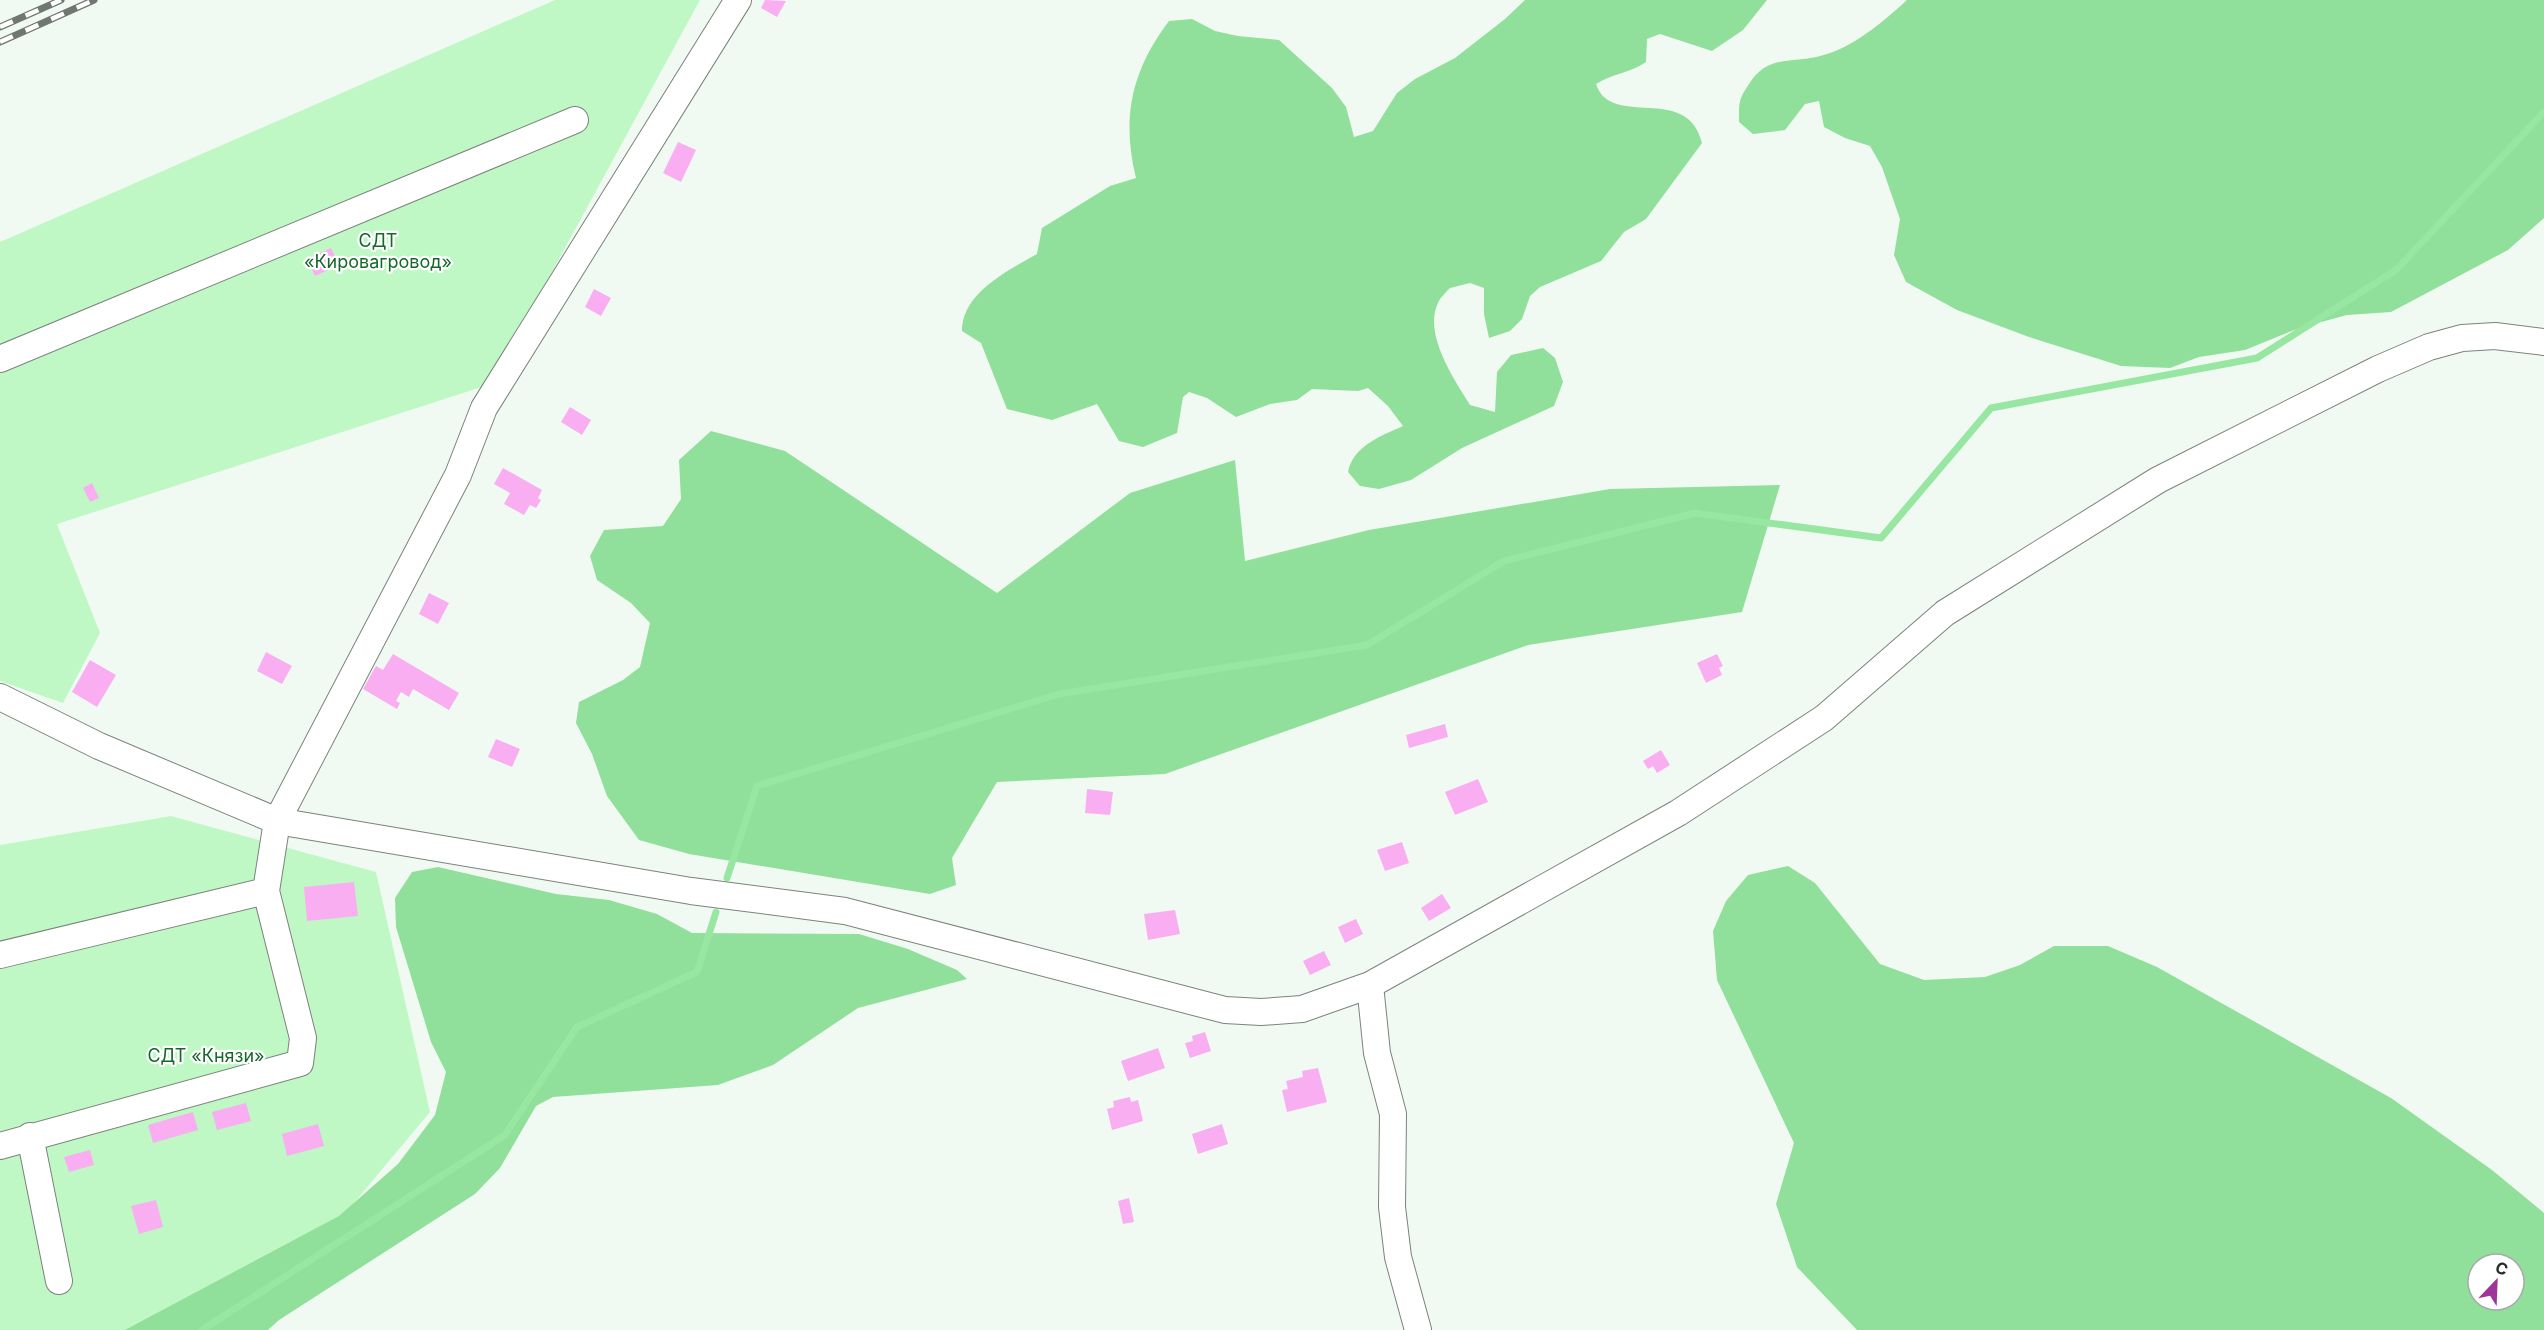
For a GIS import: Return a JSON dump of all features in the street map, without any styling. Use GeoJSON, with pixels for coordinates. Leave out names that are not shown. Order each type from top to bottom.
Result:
{"type":"FeatureCollection","features":[{"type":"Feature","properties":{"kind":"street"},"geometry":{"type":"LineString","coordinates":[[0,1146],[300,1063],[303,1038],[266,891],[277,821],[458,475],[484,408],[738,0]]}},
{"type":"Feature","properties":{"kind":"street"},"geometry":{"type":"LineString","coordinates":[[0,359],[575,120]]}},
{"type":"Feature","properties":{"kind":"street"},"geometry":{"type":"LineString","coordinates":[[0,697],[99,746],[277,821],[691,891],[845,911],[1225,1010],[1261,1012],[1302,1009],[1370,985],[1678,813],[1824,718],[1945,613],[2158,480],[2378,369],[2429,347],[2462,338],[2495,336],[2544,342]]}},
{"type":"Feature","properties":{"kind":"street"},"geometry":{"type":"LineString","coordinates":[[0,956],[266,891]]}},
{"type":"Feature","properties":{"kind":"street"},"geometry":{"type":"LineString","coordinates":[[1370,985],[1377,1053],[1393,1114],[1392,1207],[1398,1257],[1418,1330]]}},
{"type":"Feature","properties":{"kind":"street"},"geometry":{"type":"LineString","coordinates":[[30,1136],[59,1281]]}},
{"type":"Feature","properties":{"kind":"green space","name":"СДТ «Кировагровод»"},"geometry":{"type":"Polygon","coordinates":[[[555,0],[700,0],[491,384],[57,524],[100,633],[63,703],[0,681],[0,242],[555,0]]]}},
{"type":"Feature","properties":{"kind":"green space"},"geometry":{"type":"Polygon","coordinates":[[[1525,0],[1767,0],[1743,30],[1712,51],[1660,34],[1647,39],[1646,62],[1596,84],[1604,97],[1617,104],[1666,110],[1681,115],[1694,125],[1702,143],[1646,219],[1624,232],[1601,261],[1540,287],[1530,296],[1522,319],[1510,331],[1489,338],[1484,314],[1484,288],[1470,283],[1450,288],[1439,301],[1434,315],[1437,342],[1442,356],[1470,405],[1495,412],[1497,372],[1511,355],[1543,348],[1555,358],[1563,382],[1554,406],[1462,448],[1411,480],[1379,489],[1360,486],[1348,472],[1351,463],[1369,443],[1403,426],[1388,406],[1368,388],[1358,391],[1312,389],[1297,400],[1270,404],[1236,417],[1207,398],[1189,392],[1183,397],[1177,433],[1143,447],[1119,441],[1097,404],[1052,420],[1007,409],[981,343],[962,331],[964,317],[978,294],[988,285],[1037,254],[1042,228],[1110,186],[1136,178],[1130,135],[1133,95],[1146,58],[1169,21],[1192,19],[1215,31],[1279,40],[1332,88],[1346,107],[1354,137],[1373,131],[1397,93],[1415,79],[1455,58],[1505,19],[1525,0]]]}},
{"type":"Feature","properties":{"kind":"green space"},"geometry":{"type":"Polygon","coordinates":[[[1907,0],[2544,0],[2544,218],[2508,250],[2391,312],[2347,315],[2299,328],[2245,350],[2199,357],[2170,368],[2121,366],[2029,337],[1957,310],[1906,282],[1894,255],[1900,219],[1882,167],[1870,146],[1845,138],[1824,127],[1819,101],[1805,104],[1785,130],[1753,134],[1739,122],[1741,98],[1749,84],[1765,67],[1774,63],[1816,57],[1838,50],[1869,32],[1907,0]]]}},
{"type":"Feature","properties":{"kind":"green space"},"geometry":{"type":"Polygon","coordinates":[[[711,431],[785,451],[997,593],[1130,493],[1235,460],[1245,561],[1369,530],[1610,489],[1780,485],[1742,612],[1528,645],[1165,774],[997,782],[952,858],[956,885],[930,894],[689,854],[639,840],[607,796],[592,754],[576,723],[579,702],[623,680],[640,667],[650,623],[631,603],[597,580],[590,556],[604,530],[663,526],[681,499],[679,460],[711,431]]]}},
{"type":"Feature","properties":{"kind":"green space","name":"СДТ «Князи»"},"geometry":{"type":"Polygon","coordinates":[[[171,816],[376,872],[430,1112],[343,1216],[131,1330],[0,1330],[0,845],[171,816]]]}},
{"type":"Feature","properties":{"kind":"green space"},"geometry":{"type":"Polygon","coordinates":[[[1788,866],[1815,883],[1880,964],[1924,980],[1985,977],[2020,965],[2054,946],[2108,946],[2157,967],[2391,1098],[2492,1170],[2544,1213],[2544,1330],[1857,1330],[1797,1267],[1776,1204],[1794,1143],[1717,980],[1713,931],[1726,901],[1748,875],[1788,866]]]}},
{"type":"Feature","properties":{"kind":"green space"},"geometry":{"type":"Polygon","coordinates":[[[438,867],[556,894],[609,900],[657,914],[692,933],[859,934],[908,949],[957,970],[967,979],[858,1008],[773,1065],[718,1085],[553,1097],[536,1106],[500,1168],[475,1194],[279,1320],[268,1330],[125,1330],[339,1216],[398,1164],[435,1115],[446,1072],[431,1042],[396,927],[395,898],[412,872],[438,867]]]}},
{"type":"Feature","properties":{"kind":"building"},"geometry":{"type":"Polygon","coordinates":[[[765,0],[786,1],[777,17],[761,8],[765,0]]]}},
{"type":"Feature","properties":{"kind":"building"},"geometry":{"type":"Polygon","coordinates":[[[678,142],[696,150],[681,182],[663,173],[678,142]]]}},
{"type":"Feature","properties":{"kind":"building"},"geometry":{"type":"Polygon","coordinates":[[[331,248],[339,265],[315,276],[307,259],[331,248]]]}},
{"type":"Feature","properties":{"kind":"building"},"geometry":{"type":"Polygon","coordinates":[[[594,289],[611,298],[601,316],[585,307],[594,289]]]}},
{"type":"Feature","properties":{"kind":"building"},"geometry":{"type":"Polygon","coordinates":[[[570,407],[591,420],[582,435],[561,422],[570,407]]]}},
{"type":"Feature","properties":{"kind":"building"},"geometry":{"type":"Polygon","coordinates":[[[503,468],[542,490],[538,498],[541,500],[536,508],[530,505],[524,515],[504,504],[510,493],[494,484],[503,468]]]}},
{"type":"Feature","properties":{"kind":"building"},"geometry":{"type":"Polygon","coordinates":[[[92,483],[99,498],[90,502],[83,488],[92,483]]]}},
{"type":"Feature","properties":{"kind":"building"},"geometry":{"type":"Polygon","coordinates":[[[429,593],[449,603],[438,624],[419,614],[429,593]]]}},
{"type":"Feature","properties":{"kind":"building"},"geometry":{"type":"Polygon","coordinates":[[[266,652],[292,666],[282,684],[257,671],[266,652]]]}},
{"type":"Feature","properties":{"kind":"building"},"geometry":{"type":"Polygon","coordinates":[[[393,654],[459,693],[449,710],[413,689],[409,697],[401,692],[396,701],[400,703],[397,709],[363,689],[376,666],[383,670],[393,654]]]}},
{"type":"Feature","properties":{"kind":"building"},"geometry":{"type":"Polygon","coordinates":[[[1717,654],[1723,666],[1719,668],[1722,675],[1706,683],[1697,663],[1717,654]]]}},
{"type":"Feature","properties":{"kind":"building"},"geometry":{"type":"Polygon","coordinates":[[[90,660],[116,675],[97,707],[72,692],[90,660]]]}},
{"type":"Feature","properties":{"kind":"building"},"geometry":{"type":"Polygon","coordinates":[[[1445,724],[1448,737],[1409,748],[1406,735],[1445,724]]]}},
{"type":"Feature","properties":{"kind":"building"},"geometry":{"type":"Polygon","coordinates":[[[496,739],[520,749],[512,767],[488,757],[496,739]]]}},
{"type":"Feature","properties":{"kind":"building"},"geometry":{"type":"Polygon","coordinates":[[[1661,750],[1670,765],[1657,773],[1653,766],[1648,769],[1643,761],[1661,750]]]}},
{"type":"Feature","properties":{"kind":"building"},"geometry":{"type":"Polygon","coordinates":[[[1478,779],[1488,802],[1455,815],[1445,792],[1478,779]]]}},
{"type":"Feature","properties":{"kind":"building"},"geometry":{"type":"Polygon","coordinates":[[[1087,789],[1113,792],[1110,815],[1085,813],[1087,789]]]}},
{"type":"Feature","properties":{"kind":"building"},"geometry":{"type":"Polygon","coordinates":[[[1402,842],[1409,863],[1385,871],[1377,850],[1402,842]]]}},
{"type":"Feature","properties":{"kind":"building"},"geometry":{"type":"Polygon","coordinates":[[[354,882],[358,916],[307,921],[304,887],[354,882]]]}},
{"type":"Feature","properties":{"kind":"building"},"geometry":{"type":"Polygon","coordinates":[[[1442,894],[1451,908],[1429,921],[1421,908],[1442,894]]]}},
{"type":"Feature","properties":{"kind":"building"},"geometry":{"type":"Polygon","coordinates":[[[1175,910],[1180,934],[1148,940],[1144,914],[1175,910]]]}},
{"type":"Feature","properties":{"kind":"building"},"geometry":{"type":"Polygon","coordinates":[[[1356,919],[1363,934],[1345,943],[1338,927],[1356,919]]]}},
{"type":"Feature","properties":{"kind":"building"},"geometry":{"type":"Polygon","coordinates":[[[1324,951],[1331,965],[1310,975],[1303,961],[1324,951]]]}},
{"type":"Feature","properties":{"kind":"building"},"geometry":{"type":"Polygon","coordinates":[[[1205,1032],[1211,1051],[1190,1058],[1185,1043],[1193,1041],[1192,1036],[1205,1032]]]}},
{"type":"Feature","properties":{"kind":"building"},"geometry":{"type":"Polygon","coordinates":[[[1158,1048],[1165,1068],[1128,1081],[1121,1061],[1158,1048]]]}},
{"type":"Feature","properties":{"kind":"building"},"geometry":{"type":"Polygon","coordinates":[[[1318,1068],[1327,1102],[1287,1112],[1282,1090],[1288,1089],[1286,1081],[1303,1077],[1302,1071],[1318,1068]]]}},
{"type":"Feature","properties":{"kind":"building"},"geometry":{"type":"Polygon","coordinates":[[[1130,1097],[1131,1102],[1138,1100],[1143,1121],[1112,1130],[1107,1109],[1114,1107],[1113,1101],[1130,1097]]]}},
{"type":"Feature","properties":{"kind":"building"},"geometry":{"type":"Polygon","coordinates":[[[246,1103],[251,1121],[217,1130],[212,1112],[246,1103]]]}},
{"type":"Feature","properties":{"kind":"building"},"geometry":{"type":"Polygon","coordinates":[[[193,1112],[198,1130],[153,1143],[148,1125],[193,1112]]]}},
{"type":"Feature","properties":{"kind":"building"},"geometry":{"type":"Polygon","coordinates":[[[318,1124],[324,1146],[287,1156],[282,1134],[318,1124]]]}},
{"type":"Feature","properties":{"kind":"building"},"geometry":{"type":"Polygon","coordinates":[[[1222,1124],[1228,1144],[1198,1154],[1192,1134],[1222,1124]]]}},
{"type":"Feature","properties":{"kind":"building"},"geometry":{"type":"Polygon","coordinates":[[[90,1150],[94,1165],[69,1172],[64,1157],[90,1150]]]}},
{"type":"Feature","properties":{"kind":"building"},"geometry":{"type":"Polygon","coordinates":[[[1129,1198],[1134,1222],[1123,1224],[1118,1201],[1129,1198]]]}},
{"type":"Feature","properties":{"kind":"building"},"geometry":{"type":"Polygon","coordinates":[[[156,1200],[163,1227],[139,1234],[131,1206],[156,1200]]]}},
{"type":"Feature","properties":{"kind":"waterway"},"geometry":{"type":"LineString","coordinates":[[727,878],[757,786],[1059,694],[1367,645],[1504,561],[1695,513],[1881,538],[1991,408],[2257,358],[2396,270],[2544,112]]}},
{"type":"Feature","properties":{"kind":"waterway"},"geometry":{"type":"LineString","coordinates":[[202,1330],[505,1135],[577,1027],[697,972],[716,912]]}},
{"type":"Feature","properties":{"kind":"railway"},"geometry":{"type":"LineString","coordinates":[[0,27],[61,0]]}},
{"type":"Feature","properties":{"kind":"railway"},"geometry":{"type":"LineString","coordinates":[[0,42],[94,0]]}}]}
